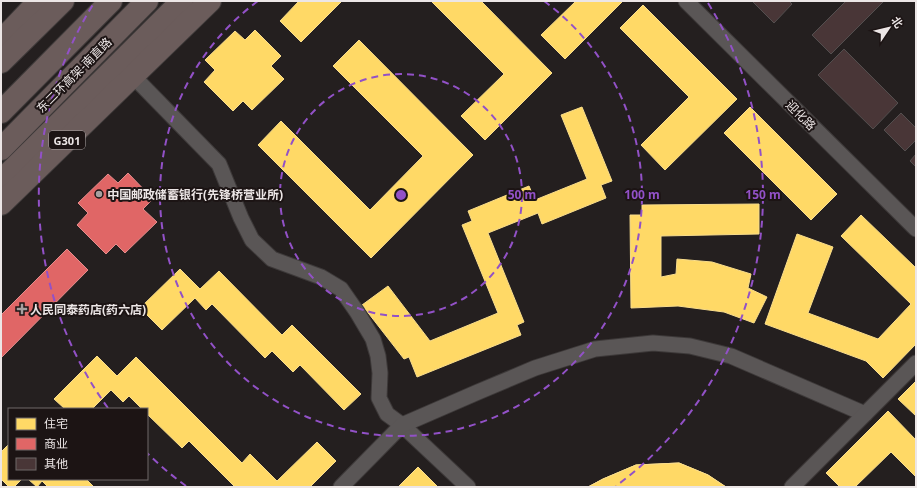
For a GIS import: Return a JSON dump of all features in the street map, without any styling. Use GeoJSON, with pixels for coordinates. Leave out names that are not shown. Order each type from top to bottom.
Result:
{"type":"FeatureCollection","features":[{"type":"Feature","properties":{"kind":"highway"},"geometry":{"type":"LineString","coordinates":[[1,41],[39,1]]}},
{"type":"Feature","properties":{"kind":"highway"},"geometry":{"type":"LineString","coordinates":[[1,62],[64,1]]}},
{"type":"Feature","properties":{"kind":"highway","name":"东二环高架-南直路"},"geometry":{"type":"LineString","coordinates":[[1,112],[111,1]]}},
{"type":"Feature","properties":{"kind":"highway","name":"东二环高架-南直路"},"geometry":{"type":"LineString","coordinates":[[1,149],[147,1]]}},
{"type":"Feature","properties":{"kind":"highway"},"geometry":{"type":"LineString","coordinates":[[1,181],[182,1]]}},
{"type":"Feature","properties":{"kind":"highway","name":"G301"},"geometry":{"type":"LineString","coordinates":[[1,204],[134,77],[210,1]]}},
{"type":"Feature","properties":{"kind":"street","name":"迎化路"},"geometry":{"type":"LineString","coordinates":[[686,1],[916,229]]}},
{"type":"Feature","properties":{"kind":"street"},"geometry":{"type":"LineString","coordinates":[[134,77],[219,164],[241,218],[252,240],[272,259],[321,277],[341,289],[373,339],[378,356],[380,373],[379,398],[387,414],[402,425],[468,487]]}},
{"type":"Feature","properties":{"kind":"street"},"geometry":{"type":"LineString","coordinates":[[341,487],[402,425],[535,368],[595,349],[653,343],[690,346],[731,356],[865,414]]}},
{"type":"Feature","properties":{"kind":"street"},"geometry":{"type":"LineString","coordinates":[[792,487],[916,363]]}},
{"type":"Feature","properties":{"kind":"building: 住宅"},"geometry":{"type":"Polygon","coordinates":[[[299,1],[342,1],[301,42],[280,21],[299,1]]]}},
{"type":"Feature","properties":{"kind":"building: 住宅"},"geometry":{"type":"Polygon","coordinates":[[[431,1],[481,1],[552,73],[485,140],[461,116],[504,74],[431,1]]]}},
{"type":"Feature","properties":{"kind":"building: 住宅"},"geometry":{"type":"Polygon","coordinates":[[[576,1],[623,1],[565,59],[541,35],[576,1]]]}},
{"type":"Feature","properties":{"kind":"building: 住宅"},"geometry":{"type":"Polygon","coordinates":[[[643,5],[737,99],[665,170],[641,145],[689,97],[620,28],[643,5]]]}},
{"type":"Feature","properties":{"kind":"building: 住宅"},"geometry":{"type":"Polygon","coordinates":[[[255,30],[281,56],[271,66],[284,79],[252,110],[243,101],[233,111],[204,82],[215,70],[205,60],[235,31],[245,40],[255,30]]]}},
{"type":"Feature","properties":{"kind":"building: 住宅"},"geometry":{"type":"Polygon","coordinates":[[[359,40],[473,155],[371,258],[258,145],[281,121],[370,210],[423,156],[333,66],[359,40]]]}},
{"type":"Feature","properties":{"kind":"building: 住宅"},"geometry":{"type":"Polygon","coordinates":[[[582,107],[612,181],[601,185],[606,198],[542,224],[538,213],[488,233],[524,322],[517,325],[521,335],[417,377],[409,357],[404,359],[362,305],[388,286],[430,341],[498,313],[462,225],[472,221],[468,211],[529,186],[535,200],[587,179],[561,115],[582,107]]]}},
{"type":"Feature","properties":{"kind":"building: 住宅"},"geometry":{"type":"Polygon","coordinates":[[[750,107],[837,194],[811,220],[724,133],[750,107]]]}},
{"type":"Feature","properties":{"kind":"building: 住宅"},"geometry":{"type":"Polygon","coordinates":[[[759,204],[759,234],[661,236],[661,277],[676,274],[677,259],[712,262],[751,274],[748,288],[767,297],[754,323],[724,312],[678,306],[631,308],[630,215],[642,215],[642,205],[759,204]]]}},
{"type":"Feature","properties":{"kind":"building: 住宅"},"geometry":{"type":"Polygon","coordinates":[[[861,215],[916,268],[916,344],[883,378],[866,361],[765,324],[797,234],[833,247],[808,313],[878,339],[911,304],[841,236],[861,215]]]}},
{"type":"Feature","properties":{"kind":"building: 住宅"},"geometry":{"type":"Polygon","coordinates":[[[180,269],[200,289],[219,271],[282,335],[292,325],[361,394],[344,410],[300,365],[293,372],[272,351],[265,358],[212,304],[206,310],[195,298],[162,330],[140,308],[180,269]]]}},
{"type":"Feature","properties":{"kind":"building: 住宅"},"geometry":{"type":"Polygon","coordinates":[[[97,356],[117,376],[136,357],[242,463],[250,454],[277,481],[317,442],[336,461],[310,487],[235,487],[189,441],[182,448],[148,415],[148,408],[141,408],[129,396],[123,402],[111,390],[93,408],[64,408],[54,399],[97,356]]]}},
{"type":"Feature","properties":{"kind":"building: 住宅"},"geometry":{"type":"Polygon","coordinates":[[[916,381],[916,416],[898,399],[916,381]]]}},
{"type":"Feature","properties":{"kind":"building: 住宅"},"geometry":{"type":"Polygon","coordinates":[[[888,411],[916,440],[916,477],[891,452],[855,487],[840,487],[826,473],[888,411]]]}},
{"type":"Feature","properties":{"kind":"building: 住宅"},"geometry":{"type":"Polygon","coordinates":[[[8,445],[8,480],[21,480],[14,487],[9,487],[1,479],[1,452],[8,445]]]}},
{"type":"Feature","properties":{"kind":"building: 住宅"},"geometry":{"type":"Polygon","coordinates":[[[679,463],[708,475],[726,487],[588,487],[636,465],[679,463]]]}},
{"type":"Feature","properties":{"kind":"building: 住宅"},"geometry":{"type":"Polygon","coordinates":[[[679,463],[708,475],[726,487],[588,487],[636,465],[679,463]]]}},
{"type":"Feature","properties":{"kind":"building: 住宅"},"geometry":{"type":"Polygon","coordinates":[[[418,467],[438,487],[398,487],[418,467]]]}},
{"type":"Feature","properties":{"kind":"building: 住宅"},"geometry":{"type":"Polygon","coordinates":[[[29,480],[87,480],[94,487],[48,487],[42,481],[37,487],[29,480]]]}},
{"type":"Feature","properties":{"kind":"building: 商业"},"geometry":{"type":"Polygon","coordinates":[[[128,173],[153,199],[143,209],[157,222],[125,253],[116,244],[106,254],[77,225],[88,213],[78,203],[108,174],[118,183],[128,173]]]}},
{"type":"Feature","properties":{"kind":"building: 商业"},"geometry":{"type":"Polygon","coordinates":[[[67,249],[88,270],[1,358],[1,315],[67,249]]]}},
{"type":"Feature","properties":{"kind":"building: 其他"},"geometry":{"type":"Polygon","coordinates":[[[752,1],[789,1],[792,4],[774,23],[752,1]]]}},
{"type":"Feature","properties":{"kind":"building: 其他"},"geometry":{"type":"Polygon","coordinates":[[[846,1],[884,1],[831,54],[812,35],[846,1]]]}},
{"type":"Feature","properties":{"kind":"building: 其他"},"geometry":{"type":"Polygon","coordinates":[[[844,49],[898,103],[873,129],[818,75],[844,49]]]}},
{"type":"Feature","properties":{"kind":"building: 其他"},"geometry":{"type":"Polygon","coordinates":[[[901,113],[916,128],[916,140],[905,151],[884,130],[901,113]]]}},
{"type":"Feature","properties":{"kind":"building: 其他"},"geometry":{"type":"Polygon","coordinates":[[[916,154],[916,167],[910,161],[916,154]]]}},
{"type":"Feature","properties":{"kind":"place","name":"中国邮政储蓄银行(先锋桥营业所)"},"geometry":{"type":"Point","coordinates":[99,194]}},
{"type":"Feature","properties":{"kind":"place","name":"人民同泰药店(药六店)"},"geometry":{"type":"Point","coordinates":[22,309]}}]}
